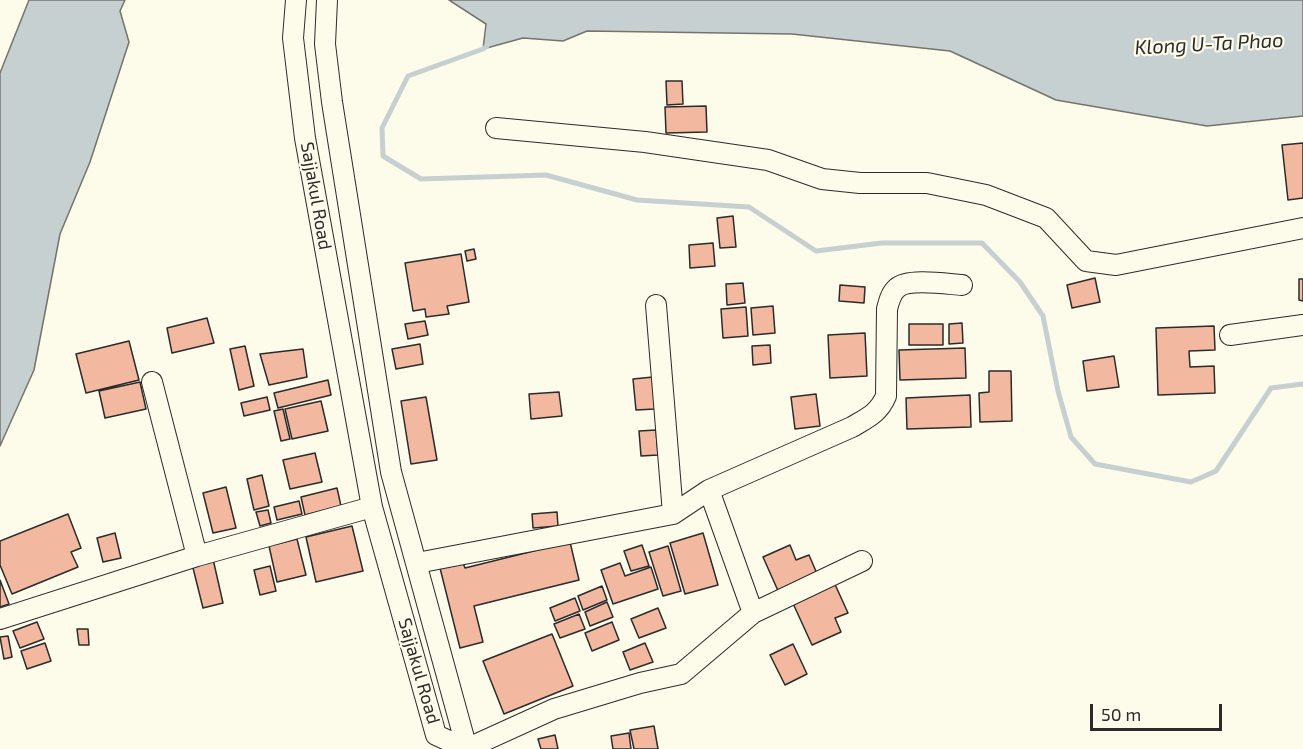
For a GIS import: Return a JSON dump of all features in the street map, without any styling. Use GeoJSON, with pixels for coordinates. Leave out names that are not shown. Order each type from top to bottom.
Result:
{"type":"FeatureCollection","features":[{"type":"Feature","properties":{"kind":"street","name":"Sajjakul Road"},"geometry":{"type":"LineString","coordinates":[[296,0],[293,38],[305,138],[372,507],[436,735],[467,749]]}},
{"type":"Feature","properties":{"kind":"street","name":"Sajjakul Road"},"geometry":{"type":"LineString","coordinates":[[327,0],[325,44],[332,102],[391,472],[467,749]]}},
{"type":"Feature","properties":{"kind":"street"},"geometry":{"type":"LineString","coordinates":[[496,128],[645,142],[768,160],[822,179],[860,183],[927,183],[986,195],[1046,218],[1086,261],[1116,265],[1303,228]]}},
{"type":"Feature","properties":{"kind":"street"},"geometry":{"type":"LineString","coordinates":[[417,563],[673,514],[709,490],[829,438],[871,416],[881,407],[886,396],[887,309],[890,297],[898,287],[908,282],[962,285]]}},
{"type":"Feature","properties":{"kind":"street"},"geometry":{"type":"LineString","coordinates":[[656,305],[673,514]]}},
{"type":"Feature","properties":{"kind":"street"},"geometry":{"type":"LineString","coordinates":[[1230,335],[1303,325]]}},
{"type":"Feature","properties":{"kind":"street"},"geometry":{"type":"LineString","coordinates":[[152,382],[196,556]]}},
{"type":"Feature","properties":{"kind":"street"},"geometry":{"type":"LineString","coordinates":[[709,490],[753,613]]}},
{"type":"Feature","properties":{"kind":"street"},"geometry":{"type":"LineString","coordinates":[[0,619],[196,556],[372,507]]}},
{"type":"Feature","properties":{"kind":"street"},"geometry":{"type":"LineString","coordinates":[[467,749],[554,709],[640,683],[681,674],[753,613],[862,561]]}},
{"type":"Feature","properties":{"kind":"water"},"geometry":{"type":"Polygon","coordinates":[[[29,0],[125,0],[120,11],[129,42],[90,162],[60,234],[34,370],[0,446],[0,73],[29,0]]]}},
{"type":"Feature","properties":{"kind":"water","name":"Klong U-Ta Phao"},"geometry":{"type":"Polygon","coordinates":[[[449,0],[1303,0],[1303,116],[1207,126],[1056,100],[950,51],[792,34],[587,31],[563,41],[523,38],[483,49],[486,24],[449,0]]]}},
{"type":"Feature","properties":{"kind":"building"},"geometry":{"type":"Polygon","coordinates":[[[666,81],[682,81],[683,104],[667,105],[666,81]]]}},
{"type":"Feature","properties":{"kind":"building"},"geometry":{"type":"Polygon","coordinates":[[[706,106],[707,132],[666,133],[665,107],[706,106]]]}},
{"type":"Feature","properties":{"kind":"building"},"geometry":{"type":"Polygon","coordinates":[[[1303,143],[1303,198],[1288,200],[1282,145],[1303,143]]]}},
{"type":"Feature","properties":{"kind":"building"},"geometry":{"type":"Polygon","coordinates":[[[733,216],[736,247],[720,248],[717,218],[733,216]]]}},
{"type":"Feature","properties":{"kind":"building"},"geometry":{"type":"Polygon","coordinates":[[[713,243],[715,266],[690,268],[689,245],[713,243]]]}},
{"type":"Feature","properties":{"kind":"building"},"geometry":{"type":"Polygon","coordinates":[[[474,249],[476,259],[467,261],[465,251],[474,249]]]}},
{"type":"Feature","properties":{"kind":"building"},"geometry":{"type":"Polygon","coordinates":[[[461,254],[469,302],[447,306],[449,314],[426,317],[425,309],[413,311],[405,263],[461,254]]]}},
{"type":"Feature","properties":{"kind":"building"},"geometry":{"type":"Polygon","coordinates":[[[1095,278],[1100,302],[1072,308],[1067,285],[1095,278]]]}},
{"type":"Feature","properties":{"kind":"building"},"geometry":{"type":"Polygon","coordinates":[[[1299,279],[1303,279],[1303,301],[1299,300],[1299,279]]]}},
{"type":"Feature","properties":{"kind":"building"},"geometry":{"type":"Polygon","coordinates":[[[743,283],[745,303],[727,305],[726,284],[743,283]]]}},
{"type":"Feature","properties":{"kind":"building"},"geometry":{"type":"Polygon","coordinates":[[[840,285],[865,287],[864,303],[839,301],[840,285]]]}},
{"type":"Feature","properties":{"kind":"building"},"geometry":{"type":"Polygon","coordinates":[[[773,306],[775,333],[753,335],[751,308],[773,306]]]}},
{"type":"Feature","properties":{"kind":"building"},"geometry":{"type":"Polygon","coordinates":[[[746,307],[748,336],[723,338],[721,309],[746,307]]]}},
{"type":"Feature","properties":{"kind":"building"},"geometry":{"type":"Polygon","coordinates":[[[207,318],[214,343],[172,353],[167,328],[207,318]]]}},
{"type":"Feature","properties":{"kind":"building"},"geometry":{"type":"Polygon","coordinates":[[[425,321],[428,335],[408,339],[405,324],[425,321]]]}},
{"type":"Feature","properties":{"kind":"building"},"geometry":{"type":"Polygon","coordinates":[[[962,323],[963,343],[949,344],[949,324],[962,323]]]}},
{"type":"Feature","properties":{"kind":"building"},"geometry":{"type":"Polygon","coordinates":[[[909,324],[943,324],[943,345],[909,345],[909,324]]]}},
{"type":"Feature","properties":{"kind":"building"},"geometry":{"type":"Polygon","coordinates":[[[1214,326],[1215,350],[1189,351],[1190,367],[1214,366],[1215,393],[1158,395],[1156,328],[1214,326]]]}},
{"type":"Feature","properties":{"kind":"building"},"geometry":{"type":"Polygon","coordinates":[[[865,333],[867,376],[830,378],[828,335],[865,333]]]}},
{"type":"Feature","properties":{"kind":"building"},"geometry":{"type":"Polygon","coordinates":[[[129,341],[139,380],[86,393],[76,354],[129,341]]]}},
{"type":"Feature","properties":{"kind":"building"},"geometry":{"type":"Polygon","coordinates":[[[420,344],[423,364],[396,369],[392,349],[420,344]]]}},
{"type":"Feature","properties":{"kind":"building"},"geometry":{"type":"Polygon","coordinates":[[[770,345],[771,363],[753,365],[752,346],[770,345]]]}},
{"type":"Feature","properties":{"kind":"building"},"geometry":{"type":"Polygon","coordinates":[[[245,346],[254,386],[239,390],[230,349],[245,346]]]}},
{"type":"Feature","properties":{"kind":"building"},"geometry":{"type":"Polygon","coordinates":[[[965,348],[966,378],[900,380],[899,350],[965,348]]]}},
{"type":"Feature","properties":{"kind":"building"},"geometry":{"type":"Polygon","coordinates":[[[303,349],[307,377],[269,385],[260,354],[303,349]]]}},
{"type":"Feature","properties":{"kind":"building"},"geometry":{"type":"Polygon","coordinates":[[[1114,356],[1119,387],[1087,391],[1083,361],[1114,356]]]}},
{"type":"Feature","properties":{"kind":"building"},"geometry":{"type":"Polygon","coordinates":[[[989,371],[1011,371],[1012,421],[980,422],[979,393],[989,392],[989,371]]]}},
{"type":"Feature","properties":{"kind":"building"},"geometry":{"type":"Polygon","coordinates":[[[653,377],[655,409],[636,410],[633,379],[653,377]]]}},
{"type":"Feature","properties":{"kind":"building"},"geometry":{"type":"Polygon","coordinates":[[[328,380],[331,395],[278,408],[274,393],[328,380]]]}},
{"type":"Feature","properties":{"kind":"building"},"geometry":{"type":"Polygon","coordinates":[[[140,382],[146,409],[105,418],[99,391],[140,382]]]}},
{"type":"Feature","properties":{"kind":"building"},"geometry":{"type":"Polygon","coordinates":[[[559,392],[562,416],[531,419],[529,394],[559,392]]]}},
{"type":"Feature","properties":{"kind":"building"},"geometry":{"type":"Polygon","coordinates":[[[816,394],[820,426],[795,429],[791,397],[816,394]]]}},
{"type":"Feature","properties":{"kind":"building"},"geometry":{"type":"Polygon","coordinates":[[[970,395],[971,427],[907,429],[906,398],[970,395]]]}},
{"type":"Feature","properties":{"kind":"building"},"geometry":{"type":"Polygon","coordinates":[[[267,397],[270,410],[244,416],[241,403],[267,397]]]}},
{"type":"Feature","properties":{"kind":"building"},"geometry":{"type":"Polygon","coordinates":[[[426,397],[437,460],[411,464],[401,401],[426,397]]]}},
{"type":"Feature","properties":{"kind":"building"},"geometry":{"type":"Polygon","coordinates":[[[321,401],[328,431],[292,439],[285,409],[321,401]]]}},
{"type":"Feature","properties":{"kind":"building"},"geometry":{"type":"Polygon","coordinates":[[[283,409],[290,439],[281,441],[274,411],[283,409]]]}},
{"type":"Feature","properties":{"kind":"building"},"geometry":{"type":"Polygon","coordinates":[[[656,430],[658,455],[641,456],[639,431],[656,430]]]}},
{"type":"Feature","properties":{"kind":"building"},"geometry":{"type":"Polygon","coordinates":[[[315,453],[322,482],[290,489],[283,460],[315,453]]]}},
{"type":"Feature","properties":{"kind":"building"},"geometry":{"type":"Polygon","coordinates":[[[262,475],[269,506],[254,510],[247,479],[262,475]]]}},
{"type":"Feature","properties":{"kind":"building"},"geometry":{"type":"Polygon","coordinates":[[[226,487],[236,528],[213,533],[203,493],[226,487]]]}},
{"type":"Feature","properties":{"kind":"building"},"geometry":{"type":"Polygon","coordinates":[[[337,488],[341,506],[305,515],[301,497],[337,488]]]}},
{"type":"Feature","properties":{"kind":"building"},"geometry":{"type":"Polygon","coordinates":[[[299,501],[302,514],[277,520],[274,507],[299,501]]]}},
{"type":"Feature","properties":{"kind":"building"},"geometry":{"type":"Polygon","coordinates":[[[268,510],[271,523],[260,526],[256,512],[268,510]]]}},
{"type":"Feature","properties":{"kind":"building"},"geometry":{"type":"Polygon","coordinates":[[[557,512],[558,526],[533,528],[532,514],[557,512]]]}},
{"type":"Feature","properties":{"kind":"building"},"geometry":{"type":"Polygon","coordinates":[[[68,514],[81,548],[71,552],[78,567],[12,594],[0,565],[0,541],[68,514]]]}},
{"type":"Feature","properties":{"kind":"building"},"geometry":{"type":"Polygon","coordinates":[[[352,526],[363,571],[316,582],[306,537],[352,526]]]}},
{"type":"Feature","properties":{"kind":"building"},"geometry":{"type":"Polygon","coordinates":[[[115,533],[121,558],[103,562],[97,538],[115,533]]]}},
{"type":"Feature","properties":{"kind":"building"},"geometry":{"type":"Polygon","coordinates":[[[703,533],[718,585],[685,594],[670,543],[703,533]]]}},
{"type":"Feature","properties":{"kind":"building"},"geometry":{"type":"Polygon","coordinates":[[[297,539],[306,575],[277,582],[269,546],[297,539]]]}},
{"type":"Feature","properties":{"kind":"building"},"geometry":{"type":"Polygon","coordinates":[[[570,542],[579,580],[474,606],[483,642],[460,648],[440,568],[463,563],[465,568],[570,542]]]}},
{"type":"Feature","properties":{"kind":"building"},"geometry":{"type":"Polygon","coordinates":[[[642,545],[649,566],[631,571],[624,551],[642,545]]]}},
{"type":"Feature","properties":{"kind":"building"},"geometry":{"type":"Polygon","coordinates":[[[790,545],[796,560],[809,555],[818,576],[779,593],[763,557],[790,545]]]}},
{"type":"Feature","properties":{"kind":"building"},"geometry":{"type":"Polygon","coordinates":[[[668,546],[681,591],[663,596],[649,552],[668,546]]]}},
{"type":"Feature","properties":{"kind":"building"},"geometry":{"type":"Polygon","coordinates":[[[213,559],[223,603],[203,608],[192,564],[213,559]]]}},
{"type":"Feature","properties":{"kind":"building"},"geometry":{"type":"Polygon","coordinates":[[[620,563],[625,576],[651,567],[658,589],[613,604],[601,570],[620,563]]]}},
{"type":"Feature","properties":{"kind":"building"},"geometry":{"type":"Polygon","coordinates":[[[270,566],[276,591],[260,595],[254,570],[270,566]]]}},
{"type":"Feature","properties":{"kind":"building"},"geometry":{"type":"Polygon","coordinates":[[[0,580],[9,604],[0,607],[0,580]]]}},
{"type":"Feature","properties":{"kind":"building"},"geometry":{"type":"Polygon","coordinates":[[[833,580],[848,613],[835,618],[841,632],[812,645],[791,599],[833,580]]]}},
{"type":"Feature","properties":{"kind":"building"},"geometry":{"type":"Polygon","coordinates":[[[602,586],[607,600],[583,610],[578,596],[602,586]]]}},
{"type":"Feature","properties":{"kind":"building"},"geometry":{"type":"Polygon","coordinates":[[[575,598],[580,611],[555,621],[550,608],[575,598]]]}},
{"type":"Feature","properties":{"kind":"building"},"geometry":{"type":"Polygon","coordinates":[[[607,602],[613,617],[590,626],[585,612],[607,602]]]}},
{"type":"Feature","properties":{"kind":"building"},"geometry":{"type":"Polygon","coordinates":[[[658,608],[666,628],[639,638],[631,619],[658,608]]]}},
{"type":"Feature","properties":{"kind":"building"},"geometry":{"type":"Polygon","coordinates":[[[579,614],[585,629],[560,638],[554,624],[579,614]]]}},
{"type":"Feature","properties":{"kind":"building"},"geometry":{"type":"Polygon","coordinates":[[[37,622],[44,639],[20,648],[13,631],[37,622]]]}},
{"type":"Feature","properties":{"kind":"building"},"geometry":{"type":"Polygon","coordinates":[[[612,622],[619,640],[592,651],[585,633],[612,622]]]}},
{"type":"Feature","properties":{"kind":"building"},"geometry":{"type":"Polygon","coordinates":[[[77,629],[88,629],[89,645],[79,645],[77,629]]]}},
{"type":"Feature","properties":{"kind":"building"},"geometry":{"type":"Polygon","coordinates":[[[552,634],[573,686],[504,714],[483,661],[552,634]]]}},
{"type":"Feature","properties":{"kind":"building"},"geometry":{"type":"Polygon","coordinates":[[[8,636],[12,657],[4,659],[0,637],[8,636]]]}},
{"type":"Feature","properties":{"kind":"building"},"geometry":{"type":"Polygon","coordinates":[[[45,643],[51,661],[27,669],[21,651],[45,643]]]}},
{"type":"Feature","properties":{"kind":"building"},"geometry":{"type":"Polygon","coordinates":[[[645,643],[653,662],[630,670],[623,652],[645,643]]]}},
{"type":"Feature","properties":{"kind":"building"},"geometry":{"type":"Polygon","coordinates":[[[793,644],[807,674],[785,685],[770,655],[793,644]]]}},
{"type":"Feature","properties":{"kind":"building"},"geometry":{"type":"Polygon","coordinates":[[[654,726],[658,749],[634,749],[630,730],[654,726]]]}},
{"type":"Feature","properties":{"kind":"building"},"geometry":{"type":"Polygon","coordinates":[[[629,733],[631,749],[613,749],[611,736],[629,733]]]}},
{"type":"Feature","properties":{"kind":"building"},"geometry":{"type":"Polygon","coordinates":[[[555,735],[558,749],[541,749],[538,739],[555,735]]]}},
{"type":"Feature","properties":{"kind":"waterway"},"geometry":{"type":"LineString","coordinates":[[487,46],[408,76],[382,128],[383,156],[421,179],[546,175],[637,200],[749,207],[816,251],[882,243],[982,243],[1020,282],[1043,316],[1058,391],[1071,437],[1095,464],[1191,482],[1216,471],[1271,388],[1303,384]]}}]}
